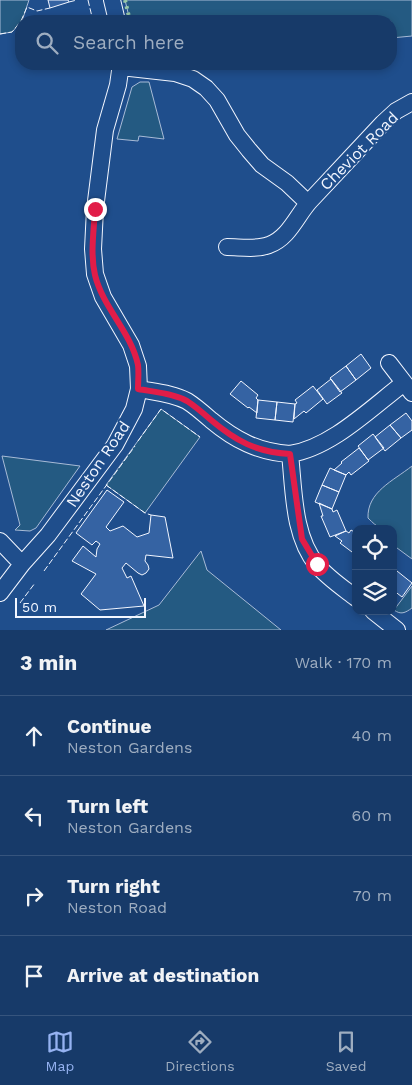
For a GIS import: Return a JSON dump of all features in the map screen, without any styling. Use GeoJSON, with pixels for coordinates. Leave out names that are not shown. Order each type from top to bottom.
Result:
{"type":"FeatureCollection","features":[{"type":"Feature","properties":{"kind":"street"},"geometry":{"type":"LineString","coordinates":[[112,0],[116,15]]}},
{"type":"Feature","properties":{"kind":"street","name":"Neston Road"},"geometry":{"type":"LineString","coordinates":[[0,593],[22,564],[48,535],[115,445],[134,409],[138,389],[138,366],[131,345],[103,298],[94,274],[95,209],[105,130],[120,70]]}},
{"type":"Feature","properties":{"kind":"street","name":"Cheviot Road"},"geometry":{"type":"LineString","coordinates":[[152,70],[175,73],[193,79],[206,88],[217,100],[237,135],[262,165],[287,183],[308,203]]}},
{"type":"Feature","properties":{"kind":"street","name":"Cheviot Road"},"geometry":{"type":"LineString","coordinates":[[227,247],[270,245],[283,236],[308,203],[383,123],[396,111],[412,102]]}},
{"type":"Feature","properties":{"kind":"street"},"geometry":{"type":"LineString","coordinates":[[138,389],[178,396],[189,402],[228,434],[243,443],[259,450],[290,454],[303,452],[322,445],[408,388],[389,364]]}},
{"type":"Feature","properties":{"kind":"street"},"geometry":{"type":"LineString","coordinates":[[290,454],[302,539],[317,564],[326,574],[352,595]]}},
{"type":"Feature","properties":{"kind":"street"},"geometry":{"type":"LineString","coordinates":[[0,540],[22,564]]}},
{"type":"Feature","properties":{"kind":"street"},"geometry":{"type":"LineString","coordinates":[[378,615],[397,630]]}},
{"type":"Feature","properties":{"kind":"shaded area"},"geometry":{"type":"Polygon","coordinates":[[[0,0],[29,0],[24,15],[15,15],[15,29],[12,32],[0,34],[0,0]]]}},
{"type":"Feature","properties":{"kind":"shaded area"},"geometry":{"type":"Polygon","coordinates":[[[125,0],[412,0],[412,36],[397,37],[397,15],[129,15],[125,0]]]}},
{"type":"Feature","properties":{"kind":"shaded area"},"geometry":{"type":"Polygon","coordinates":[[[140,82],[149,82],[164,139],[139,136],[138,141],[117,139],[132,87],[140,82]]]}},
{"type":"Feature","properties":{"kind":"shaded area"},"geometry":{"type":"Polygon","coordinates":[[[161,409],[200,437],[145,513],[106,485],[161,409]]]}},
{"type":"Feature","properties":{"kind":"shaded area"},"geometry":{"type":"Polygon","coordinates":[[[2,456],[80,466],[36,528],[30,531],[15,530],[20,525],[2,456]]]}},
{"type":"Feature","properties":{"kind":"shaded area"},"geometry":{"type":"Polygon","coordinates":[[[412,466],[412,559],[397,548],[397,525],[376,525],[368,518],[369,509],[376,494],[412,466]]]}},
{"type":"Feature","properties":{"kind":"shaded area"},"geometry":{"type":"Polygon","coordinates":[[[201,551],[207,570],[281,630],[106,630],[159,605],[201,551]]]}},
{"type":"Feature","properties":{"kind":"shaded area"},"geometry":{"type":"Polygon","coordinates":[[[412,586],[412,608],[403,613],[397,611],[397,606],[412,586]]]}},
{"type":"Feature","properties":{"kind":"building"},"geometry":{"type":"Polygon","coordinates":[[[48,0],[68,0],[69,2],[50,8],[48,0]]]}},
{"type":"Feature","properties":{"kind":"building"},"geometry":{"type":"Polygon","coordinates":[[[361,354],[371,368],[356,380],[346,366],[361,354]]]}},
{"type":"Feature","properties":{"kind":"building"},"geometry":{"type":"Polygon","coordinates":[[[346,366],[356,380],[340,392],[330,378],[346,366]]]}},
{"type":"Feature","properties":{"kind":"building"},"geometry":{"type":"Polygon","coordinates":[[[331,379],[342,393],[327,404],[317,390],[331,379]]]}},
{"type":"Feature","properties":{"kind":"building"},"geometry":{"type":"Polygon","coordinates":[[[241,381],[258,395],[256,398],[258,400],[257,413],[230,394],[241,381]]]}},
{"type":"Feature","properties":{"kind":"building"},"geometry":{"type":"Polygon","coordinates":[[[313,386],[323,399],[306,413],[304,411],[294,419],[295,404],[297,403],[295,400],[313,386]]]}},
{"type":"Feature","properties":{"kind":"building"},"geometry":{"type":"Polygon","coordinates":[[[258,400],[277,402],[275,420],[256,418],[258,400]]]}},
{"type":"Feature","properties":{"kind":"building"},"geometry":{"type":"Polygon","coordinates":[[[277,402],[295,404],[293,422],[275,420],[277,402]]]}},
{"type":"Feature","properties":{"kind":"building"},"geometry":{"type":"Polygon","coordinates":[[[406,413],[412,421],[412,430],[401,438],[390,425],[406,413]]]}},
{"type":"Feature","properties":{"kind":"building"},"geometry":{"type":"Polygon","coordinates":[[[390,425],[401,438],[385,451],[375,437],[390,425]]]}},
{"type":"Feature","properties":{"kind":"building"},"geometry":{"type":"Polygon","coordinates":[[[373,434],[384,448],[368,460],[358,446],[373,434]]]}},
{"type":"Feature","properties":{"kind":"building"},"geometry":{"type":"Polygon","coordinates":[[[359,448],[369,461],[351,475],[349,472],[346,475],[334,470],[341,462],[359,448]]]}},
{"type":"Feature","properties":{"kind":"building"},"geometry":{"type":"Polygon","coordinates":[[[330,468],[346,475],[339,492],[322,485],[330,468]]]}},
{"type":"Feature","properties":{"kind":"building"},"geometry":{"type":"Polygon","coordinates":[[[322,485],[339,492],[332,509],[315,502],[322,485]]]}},
{"type":"Feature","properties":{"kind":"building"},"geometry":{"type":"Polygon","coordinates":[[[107,490],[124,502],[106,527],[110,531],[123,526],[137,537],[149,533],[151,515],[165,517],[173,558],[146,555],[145,561],[149,569],[142,575],[126,563],[122,568],[127,578],[131,576],[144,606],[100,610],[81,594],[96,574],[72,561],[83,546],[96,557],[100,544],[96,541],[92,545],[76,533],[107,490]]]}},
{"type":"Feature","properties":{"kind":"building"},"geometry":{"type":"Polygon","coordinates":[[[319,503],[332,509],[333,512],[337,510],[346,531],[330,537],[321,516],[323,516],[319,503]]]}},
{"type":"Feature","properties":{"kind":"building"},"geometry":{"type":"Polygon","coordinates":[[[346,531],[349,533],[352,531],[352,552],[340,543],[342,541],[335,536],[346,531]]]}},
{"type":"Feature","properties":{"kind":"building"},"geometry":{"type":"Polygon","coordinates":[[[397,571],[412,583],[402,597],[397,593],[397,571]]]}},
{"type":"Feature","properties":{"kind":"hedge"},"geometry":{"type":"LineString","coordinates":[[125,0],[129,15]]}},
{"type":"Feature","properties":{"kind":"fence"},"geometry":{"type":"LineString","coordinates":[[69,2],[77,0]]}},
{"type":"Feature","properties":{"kind":"fence"},"geometry":{"type":"LineString","coordinates":[[88,0],[92,15]]}},
{"type":"Feature","properties":{"kind":"fence"},"geometry":{"type":"LineString","coordinates":[[24,15],[27,7],[37,11],[50,8]]}},
{"type":"Feature","properties":{"kind":"fence"},"geometry":{"type":"LineString","coordinates":[[0,34],[12,32],[15,28]]}},
{"type":"Feature","properties":{"kind":"fence"},"geometry":{"type":"LineString","coordinates":[[138,441],[161,409],[200,437]]}},
{"type":"Feature","properties":{"kind":"fence"},"geometry":{"type":"LineString","coordinates":[[44,571],[135,446]]}},
{"type":"Feature","properties":{"kind":"fence"},"geometry":{"type":"LineString","coordinates":[[106,485],[145,513],[151,515]]}},
{"type":"Feature","properties":{"kind":"fence"},"geometry":{"type":"LineString","coordinates":[[20,603],[35,583]]}},
{"type":"Feature","properties":{"kind":"route"},"geometry":{"type":"LineString","coordinates":[[95,209],[94,274],[103,298],[131,345],[138,366],[138,389],[178,396],[189,402],[228,434],[243,443],[259,450],[290,454],[302,539],[317,564]]}}]}
